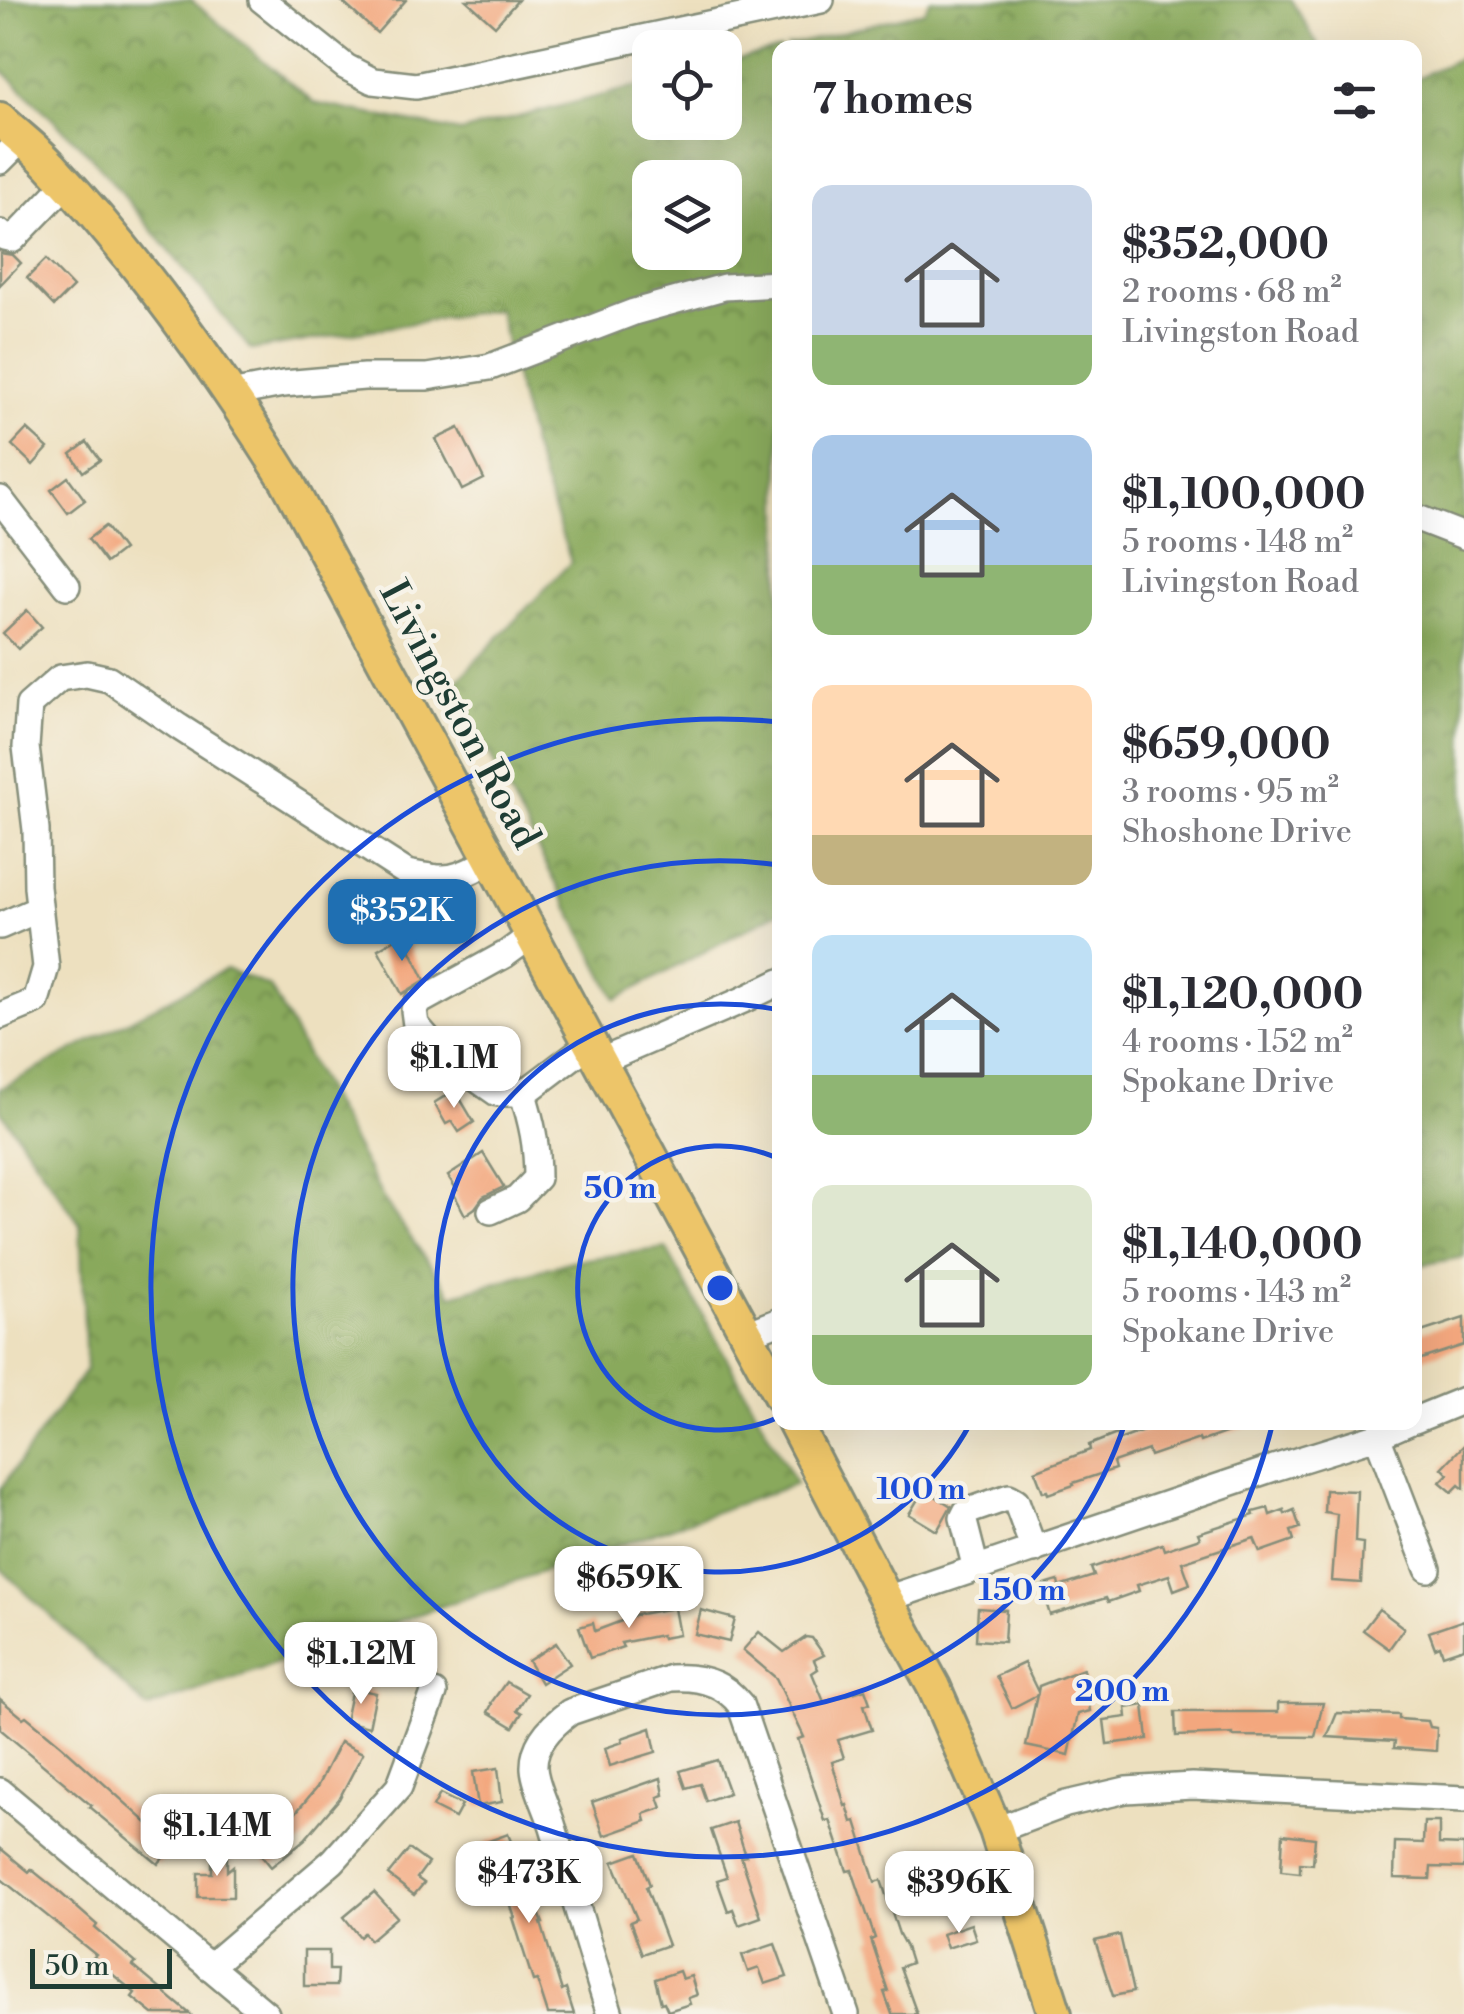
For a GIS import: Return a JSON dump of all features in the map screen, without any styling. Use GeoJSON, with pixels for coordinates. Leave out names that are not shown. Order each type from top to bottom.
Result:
{"type":"FeatureCollection","features":[{"type":"Feature","properties":{"kind":"main road","name":"Livingston Road"},"geometry":{"type":"LineString","coordinates":[[7,140],[50,164],[103,223],[166,302],[287,481],[772,1381]]}},
{"type":"Feature","properties":{"kind":"main road"},"geometry":{"type":"LineString","coordinates":[[798,1430],[934,1687],[996,1830],[1055,2014]]}},
{"type":"Feature","properties":{"kind":"street"},"geometry":{"type":"LineString","coordinates":[[262,0],[346,67],[373,81],[416,86],[821,0]]}},
{"type":"Feature","properties":{"kind":"street"},"geometry":{"type":"LineString","coordinates":[[0,233],[12,238],[66,184]]}},
{"type":"Feature","properties":{"kind":"street"},"geometry":{"type":"LineString","coordinates":[[230,394],[283,384],[364,376],[427,377],[490,367],[634,312],[724,287],[772,284]]}},
{"type":"Feature","properties":{"kind":"street"},"geometry":{"type":"LineString","coordinates":[[0,499],[67,586]]}},
{"type":"Feature","properties":{"kind":"street"},"geometry":{"type":"LineString","coordinates":[[1422,520],[1464,536]]}},
{"type":"Feature","properties":{"kind":"street"},"geometry":{"type":"LineString","coordinates":[[0,1016],[36,1001],[46,966],[26,747],[29,706],[60,678],[87,674],[108,679],[408,873],[455,879],[492,860]]}},
{"type":"Feature","properties":{"kind":"street"},"geometry":{"type":"LineString","coordinates":[[0,926],[40,909]]}},
{"type":"Feature","properties":{"kind":"street"},"geometry":{"type":"LineString","coordinates":[[532,935],[506,954],[417,1002],[414,1010],[416,1024],[440,1054],[498,1093],[516,1094],[594,1052],[743,1000],[772,986]]}},
{"type":"Feature","properties":{"kind":"street"},"geometry":{"type":"LineString","coordinates":[[491,1211],[518,1199],[537,1178],[533,1125],[522,1091]]}},
{"type":"Feature","properties":{"kind":"street"},"geometry":{"type":"LineString","coordinates":[[746,1334],[772,1324]]}},
{"type":"Feature","properties":{"kind":"street"},"geometry":{"type":"LineString","coordinates":[[1422,1417],[1464,1400]]}},
{"type":"Feature","properties":{"kind":"street"},"geometry":{"type":"LineString","coordinates":[[886,1600],[1391,1430]]}},
{"type":"Feature","properties":{"kind":"street"},"geometry":{"type":"LineString","coordinates":[[1377,1436],[1428,1569]]}},
{"type":"Feature","properties":{"kind":"street"},"geometry":{"type":"LineString","coordinates":[[976,1568],[964,1518],[966,1512],[1009,1496],[1016,1501],[1034,1550]]}},
{"type":"Feature","properties":{"kind":"street"},"geometry":{"type":"LineString","coordinates":[[610,2014],[534,1770],[536,1754],[542,1738],[570,1712],[671,1678],[691,1678],[726,1689],[740,1704],[846,2014]]}},
{"type":"Feature","properties":{"kind":"street"},"geometry":{"type":"LineString","coordinates":[[210,1967],[333,1861],[398,1787],[434,1693]]}},
{"type":"Feature","properties":{"kind":"street"},"geometry":{"type":"LineString","coordinates":[[996,1830],[1066,1804],[1126,1790],[1192,1786],[1464,1799]]}},
{"type":"Feature","properties":{"kind":"street"},"geometry":{"type":"LineString","coordinates":[[0,1790],[266,2014]]}},
{"type":"Feature","properties":{"kind":"green space"},"geometry":{"type":"Polygon","coordinates":[[[0,0],[191,0],[314,103],[460,132],[632,88],[632,140],[742,140],[742,59],[772,51],[772,915],[616,999],[453,685],[571,562],[532,446],[498,309],[251,350],[91,156],[0,68],[0,0]]]}},
{"type":"Feature","properties":{"kind":"green space"},"geometry":{"type":"Polygon","coordinates":[[[930,0],[1291,0],[1315,40],[812,40],[924,11],[930,0]]]}},
{"type":"Feature","properties":{"kind":"green space"},"geometry":{"type":"Polygon","coordinates":[[[1464,56],[1464,1257],[1422,1265],[1422,76],[1464,56]]]}},
{"type":"Feature","properties":{"kind":"green space"},"geometry":{"type":"Polygon","coordinates":[[[226,969],[270,987],[385,1202],[452,1295],[572,1261],[666,1248],[796,1484],[147,1708],[0,1568],[0,1489],[86,1370],[80,1224],[0,1110],[0,1089],[226,969]]]}},
{"type":"Feature","properties":{"kind":"building"},"geometry":{"type":"Polygon","coordinates":[[[340,0],[406,0],[377,33],[340,0]]]}},
{"type":"Feature","properties":{"kind":"building"},"geometry":{"type":"Polygon","coordinates":[[[466,0],[518,0],[495,26],[466,0]]]}},
{"type":"Feature","properties":{"kind":"building"},"geometry":{"type":"Polygon","coordinates":[[[0,253],[13,255],[21,263],[0,285],[0,253]]]}},
{"type":"Feature","properties":{"kind":"building"},"geometry":{"type":"Polygon","coordinates":[[[46,259],[73,287],[54,306],[27,278],[46,259]]]}},
{"type":"Feature","properties":{"kind":"building"},"geometry":{"type":"Polygon","coordinates":[[[459,428],[484,479],[462,490],[436,439],[459,428]]]}},
{"type":"Feature","properties":{"kind":"building"},"geometry":{"type":"Polygon","coordinates":[[[27,429],[48,448],[33,465],[12,445],[27,429]]]}},
{"type":"Feature","properties":{"kind":"building"},"geometry":{"type":"Polygon","coordinates":[[[87,442],[100,460],[83,472],[71,454],[87,442]]]}},
{"type":"Feature","properties":{"kind":"building"},"geometry":{"type":"Polygon","coordinates":[[[68,477],[85,500],[68,513],[51,490],[68,477]]]}},
{"type":"Feature","properties":{"kind":"building"},"geometry":{"type":"Polygon","coordinates":[[[105,526],[123,550],[106,563],[88,539],[105,526]]]}},
{"type":"Feature","properties":{"kind":"building"},"geometry":{"type":"Polygon","coordinates":[[[27,610],[42,627],[18,649],[3,633],[27,610]]]}},
{"type":"Feature","properties":{"kind":"building"},"geometry":{"type":"Polygon","coordinates":[[[403,935],[425,980],[402,994],[378,949],[403,935]]]}},
{"type":"Feature","properties":{"kind":"building"},"geometry":{"type":"Polygon","coordinates":[[[455,1090],[474,1122],[459,1132],[452,1121],[446,1124],[434,1103],[455,1090]]]}},
{"type":"Feature","properties":{"kind":"building"},"geometry":{"type":"Polygon","coordinates":[[[483,1153],[504,1187],[483,1197],[465,1215],[448,1176],[483,1153]]]}},
{"type":"Feature","properties":{"kind":"building"},"geometry":{"type":"Polygon","coordinates":[[[1464,1318],[1464,1345],[1422,1359],[1422,1332],[1464,1318]]]}},
{"type":"Feature","properties":{"kind":"building"},"geometry":{"type":"Polygon","coordinates":[[[1146,1430],[1234,1430],[1150,1456],[1148,1450],[1113,1462],[1115,1469],[1048,1494],[1043,1492],[1035,1471],[1090,1450],[1089,1445],[1117,1434],[1119,1440],[1146,1430]]]}},
{"type":"Feature","properties":{"kind":"building"},"geometry":{"type":"Polygon","coordinates":[[[1464,1445],[1464,1489],[1459,1485],[1452,1492],[1440,1482],[1448,1474],[1442,1468],[1464,1445]]]}},
{"type":"Feature","properties":{"kind":"building"},"geometry":{"type":"Polygon","coordinates":[[[924,1489],[951,1506],[937,1531],[909,1514],[924,1489]]]}},
{"type":"Feature","properties":{"kind":"building"},"geometry":{"type":"Polygon","coordinates":[[[1325,1490],[1357,1491],[1355,1542],[1363,1543],[1361,1583],[1332,1581],[1337,1514],[1324,1512],[1325,1490]]]}},
{"type":"Feature","properties":{"kind":"building"},"geometry":{"type":"Polygon","coordinates":[[[1268,1508],[1270,1515],[1294,1510],[1300,1528],[1291,1531],[1294,1540],[1260,1552],[1254,1538],[1182,1562],[1190,1584],[1174,1590],[1169,1575],[1137,1585],[1139,1591],[1108,1602],[1106,1598],[1050,1615],[1041,1586],[1058,1581],[1059,1587],[1094,1576],[1091,1568],[1162,1544],[1164,1550],[1200,1538],[1198,1533],[1268,1508]]]}},
{"type":"Feature","properties":{"kind":"building"},"geometry":{"type":"Polygon","coordinates":[[[674,1608],[679,1635],[621,1643],[623,1647],[590,1658],[579,1627],[593,1623],[595,1631],[640,1614],[674,1608]]]}},
{"type":"Feature","properties":{"kind":"building"},"geometry":{"type":"Polygon","coordinates":[[[978,1608],[1006,1610],[1004,1642],[976,1640],[978,1608]]]}},
{"type":"Feature","properties":{"kind":"building"},"geometry":{"type":"Polygon","coordinates":[[[1379,1609],[1404,1628],[1389,1649],[1363,1630],[1379,1609]]]}},
{"type":"Feature","properties":{"kind":"building"},"geometry":{"type":"Polygon","coordinates":[[[701,1610],[735,1619],[729,1642],[695,1634],[701,1610]]]}},
{"type":"Feature","properties":{"kind":"building"},"geometry":{"type":"Polygon","coordinates":[[[1464,1620],[1464,1648],[1443,1655],[1440,1646],[1435,1648],[1429,1632],[1464,1620]]]}},
{"type":"Feature","properties":{"kind":"building"},"geometry":{"type":"Polygon","coordinates":[[[759,1632],[784,1652],[806,1637],[812,1638],[824,1655],[814,1660],[818,1669],[812,1673],[824,1702],[865,1689],[870,1703],[864,1705],[872,1730],[838,1740],[844,1758],[832,1762],[875,1882],[881,1880],[906,1947],[911,1963],[900,1967],[917,2014],[892,2014],[871,1940],[875,1938],[852,1870],[847,1871],[830,1820],[825,1821],[798,1739],[804,1737],[776,1678],[743,1650],[759,1632]]]}},
{"type":"Feature","properties":{"kind":"building"},"geometry":{"type":"Polygon","coordinates":[[[556,1643],[570,1664],[541,1683],[528,1661],[556,1643]]]}},
{"type":"Feature","properties":{"kind":"building"},"geometry":{"type":"Polygon","coordinates":[[[1024,1663],[1038,1692],[1039,1686],[1083,1669],[1090,1711],[1078,1714],[1069,1755],[1026,1746],[1037,1695],[1012,1708],[996,1676],[1024,1663]]]}},
{"type":"Feature","properties":{"kind":"building"},"geometry":{"type":"Polygon","coordinates":[[[506,1682],[527,1694],[513,1727],[488,1712],[506,1682]]]}},
{"type":"Feature","properties":{"kind":"building"},"geometry":{"type":"Polygon","coordinates":[[[352,1688],[376,1693],[369,1727],[345,1721],[352,1688]]]}},
{"type":"Feature","properties":{"kind":"building"},"geometry":{"type":"Polygon","coordinates":[[[0,1699],[61,1745],[173,1846],[158,1864],[0,1729],[0,1699]]]}},
{"type":"Feature","properties":{"kind":"building"},"geometry":{"type":"Polygon","coordinates":[[[1278,1703],[1323,1703],[1315,1737],[1176,1736],[1175,1712],[1278,1712],[1278,1703]]]}},
{"type":"Feature","properties":{"kind":"building"},"geometry":{"type":"Polygon","coordinates":[[[1144,1705],[1148,1739],[1107,1744],[1104,1720],[1127,1717],[1126,1708],[1144,1705]]]}},
{"type":"Feature","properties":{"kind":"building"},"geometry":{"type":"Polygon","coordinates":[[[1337,1713],[1399,1715],[1399,1719],[1428,1721],[1430,1727],[1437,1728],[1436,1751],[1394,1748],[1395,1741],[1327,1737],[1337,1713]]]}},
{"type":"Feature","properties":{"kind":"building"},"geometry":{"type":"Polygon","coordinates":[[[651,1728],[656,1752],[610,1766],[605,1748],[651,1728]]]}},
{"type":"Feature","properties":{"kind":"building"},"geometry":{"type":"Polygon","coordinates":[[[340,1742],[363,1753],[339,1799],[305,1839],[271,1867],[256,1848],[288,1822],[317,1787],[340,1742]]]}},
{"type":"Feature","properties":{"kind":"building"},"geometry":{"type":"Polygon","coordinates":[[[717,1760],[729,1793],[706,1801],[700,1784],[686,1788],[680,1771],[717,1760]]]}},
{"type":"Feature","properties":{"kind":"building"},"geometry":{"type":"Polygon","coordinates":[[[498,1768],[502,1802],[478,1806],[473,1772],[498,1768]]]}},
{"type":"Feature","properties":{"kind":"building"},"geometry":{"type":"Polygon","coordinates":[[[661,1778],[664,1795],[658,1797],[662,1808],[644,1814],[646,1821],[604,1836],[592,1802],[661,1778]]]}},
{"type":"Feature","properties":{"kind":"building"},"geometry":{"type":"Polygon","coordinates":[[[440,1794],[462,1805],[455,1818],[433,1807],[440,1794]]]}},
{"type":"Feature","properties":{"kind":"building"},"geometry":{"type":"Polygon","coordinates":[[[735,1822],[746,1856],[741,1857],[761,1917],[739,1925],[733,1909],[728,1911],[717,1880],[727,1877],[711,1830],[735,1822]]]}},
{"type":"Feature","properties":{"kind":"building"},"geometry":{"type":"Polygon","coordinates":[[[1424,1822],[1439,1822],[1439,1844],[1464,1845],[1464,1868],[1431,1867],[1430,1879],[1394,1878],[1395,1842],[1423,1843],[1424,1822]]]}},
{"type":"Feature","properties":{"kind":"building"},"geometry":{"type":"Polygon","coordinates":[[[508,1834],[543,1923],[562,1991],[566,1989],[574,2014],[548,2014],[537,1980],[533,1981],[515,1918],[486,1842],[508,1834]]]}},
{"type":"Feature","properties":{"kind":"building"},"geometry":{"type":"Polygon","coordinates":[[[1283,1834],[1315,1838],[1313,1864],[1300,1863],[1300,1873],[1281,1871],[1283,1834]]]}},
{"type":"Feature","properties":{"kind":"building"},"geometry":{"type":"Polygon","coordinates":[[[0,1848],[57,1890],[136,1963],[133,1966],[190,2014],[153,2014],[132,1997],[135,1993],[93,1958],[96,1955],[0,1878],[0,1848]]]}},
{"type":"Feature","properties":{"kind":"building"},"geometry":{"type":"Polygon","coordinates":[[[409,1849],[428,1863],[417,1878],[424,1883],[414,1895],[388,1875],[409,1849]]]}},
{"type":"Feature","properties":{"kind":"building"},"geometry":{"type":"Polygon","coordinates":[[[212,1853],[227,1853],[227,1871],[233,1866],[233,1897],[198,1897],[198,1873],[212,1873],[212,1853]]]}},
{"type":"Feature","properties":{"kind":"building"},"geometry":{"type":"Polygon","coordinates":[[[638,1853],[668,1945],[642,1954],[630,1922],[637,1919],[613,1862],[638,1853]]]}},
{"type":"Feature","properties":{"kind":"building"},"geometry":{"type":"Polygon","coordinates":[[[374,1892],[397,1917],[370,1940],[364,1933],[360,1937],[344,1917],[374,1892]]]}},
{"type":"Feature","properties":{"kind":"building"},"geometry":{"type":"Polygon","coordinates":[[[971,1924],[976,1939],[947,1948],[942,1934],[971,1924]]]}},
{"type":"Feature","properties":{"kind":"building"},"geometry":{"type":"Polygon","coordinates":[[[1120,1935],[1133,1992],[1113,1996],[1095,1941],[1120,1935]]]}},
{"type":"Feature","properties":{"kind":"building"},"geometry":{"type":"Polygon","coordinates":[[[775,1944],[787,1977],[765,1984],[759,1968],[748,1972],[742,1955],[775,1944]]]}},
{"type":"Feature","properties":{"kind":"building"},"geometry":{"type":"Polygon","coordinates":[[[304,1951],[329,1951],[329,1970],[337,1970],[336,1986],[304,1986],[304,1951]]]}},
{"type":"Feature","properties":{"kind":"building"},"geometry":{"type":"Polygon","coordinates":[[[679,1971],[682,1979],[691,1976],[697,1995],[688,1998],[690,2004],[668,2011],[661,2003],[655,1979],[679,1971]]]}}]}
